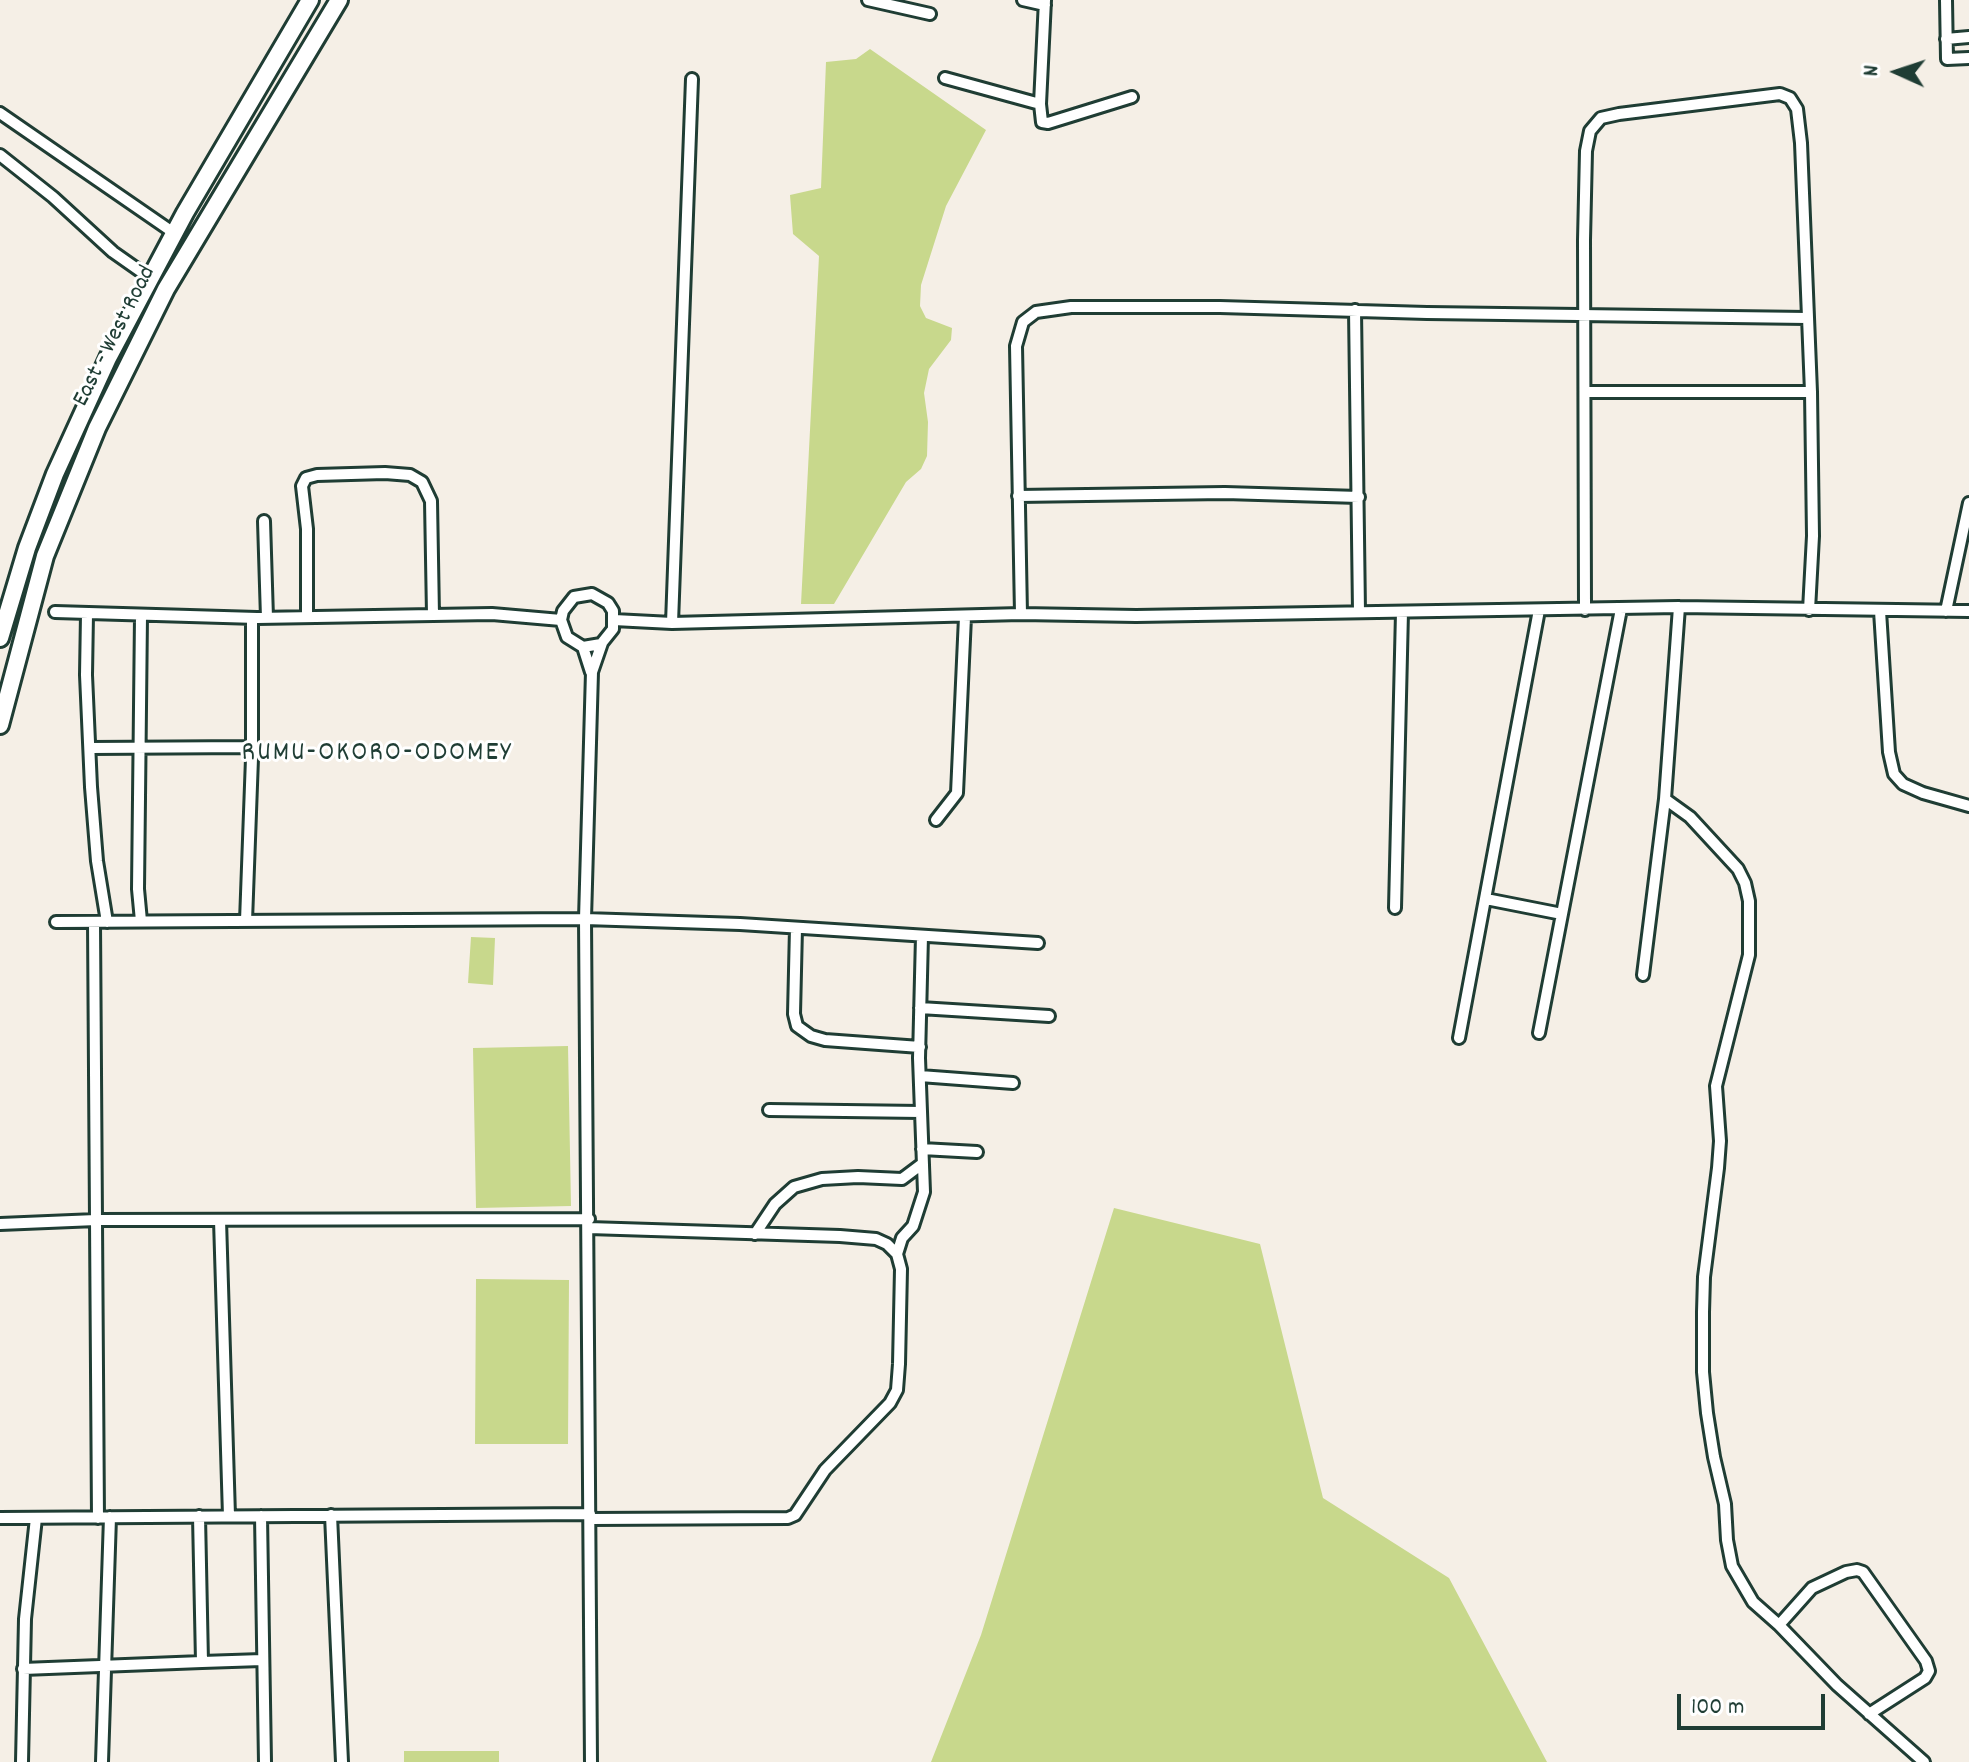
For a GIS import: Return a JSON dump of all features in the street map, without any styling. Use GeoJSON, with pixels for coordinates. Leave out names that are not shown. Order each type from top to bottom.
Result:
{"type":"FeatureCollection","features":[{"type":"Feature","properties":{"kind":"main road","name":"East - West Road"},"geometry":{"type":"LineString","coordinates":[[0,638],[3,615],[27,548],[61,460],[108,358],[174,233],[310,0]]}},
{"type":"Feature","properties":{"kind":"main road","name":"East - West Road"},"geometry":{"type":"LineString","coordinates":[[0,725],[45,556],[97,428],[166,289],[339,0]]}},
{"type":"Feature","properties":{"kind":"street"},"geometry":{"type":"LineString","coordinates":[[868,0],[930,14]]}},
{"type":"Feature","properties":{"kind":"street"},"geometry":{"type":"LineString","coordinates":[[1023,0],[1045,3],[1041,120],[1046,123],[1132,97]]}},
{"type":"Feature","properties":{"kind":"street"},"geometry":{"type":"LineString","coordinates":[[1946,0],[1947,59],[1969,58]]}},
{"type":"Feature","properties":{"kind":"street"},"geometry":{"type":"LineString","coordinates":[[1946,39],[1969,37]]}},
{"type":"Feature","properties":{"kind":"street"},"geometry":{"type":"LineString","coordinates":[[945,78],[1040,104]]}},
{"type":"Feature","properties":{"kind":"street"},"geometry":{"type":"LineString","coordinates":[[672,623],[692,79]]}},
{"type":"Feature","properties":{"kind":"street"},"geometry":{"type":"LineString","coordinates":[[1585,610],[1586,151],[1590,131],[1601,118],[1672,106],[1780,94],[1790,98],[1797,109],[1801,143],[1811,392],[1813,536],[1809,610]]}},
{"type":"Feature","properties":{"kind":"street"},"geometry":{"type":"LineString","coordinates":[[0,113],[174,233]]}},
{"type":"Feature","properties":{"kind":"street"},"geometry":{"type":"LineString","coordinates":[[0,155],[53,197],[113,252],[150,278]]}},
{"type":"Feature","properties":{"kind":"street"},"geometry":{"type":"LineString","coordinates":[[1021,614],[1016,346],[1023,322],[1036,312],[1071,307],[1807,318]]}},
{"type":"Feature","properties":{"kind":"street"},"geometry":{"type":"LineString","coordinates":[[1355,310],[1359,612]]}},
{"type":"Feature","properties":{"kind":"street"},"geometry":{"type":"LineString","coordinates":[[1585,392],[1811,392]]}},
{"type":"Feature","properties":{"kind":"street"},"geometry":{"type":"LineString","coordinates":[[307,617],[307,529],[302,486],[306,478],[385,473],[410,475],[422,482],[431,501],[433,615]]}},
{"type":"Feature","properties":{"kind":"street"},"geometry":{"type":"LineString","coordinates":[[1018,496],[1225,493],[1359,497]]}},
{"type":"Feature","properties":{"kind":"street"},"geometry":{"type":"LineString","coordinates":[[1946,611],[1969,503]]}},
{"type":"Feature","properties":{"kind":"street"},"geometry":{"type":"LineString","coordinates":[[264,521],[267,618]]}},
{"type":"Feature","properties":{"kind":"street"},"geometry":{"type":"LineString","coordinates":[[591,1762],[585,919],[592,672],[602,643],[613,629],[614,620],[608,603],[601,597],[583,594],[567,603],[561,620],[567,637],[583,647],[592,672]]}},
{"type":"Feature","properties":{"kind":"street"},"geometry":{"type":"LineString","coordinates":[[614,620],[672,623],[1021,614],[1136,616],[1679,607],[1969,611]]}},
{"type":"Feature","properties":{"kind":"street"},"geometry":{"type":"LineString","coordinates":[[1643,975],[1665,799],[1679,607]]}},
{"type":"Feature","properties":{"kind":"street"},"geometry":{"type":"LineString","coordinates":[[1539,1033],[1621,609]]}},
{"type":"Feature","properties":{"kind":"street"},"geometry":{"type":"LineString","coordinates":[[1459,1038],[1539,610]]}},
{"type":"Feature","properties":{"kind":"street"},"geometry":{"type":"LineString","coordinates":[[1880,611],[1889,752],[1894,774],[1903,784],[1923,793],[1969,806]]}},
{"type":"Feature","properties":{"kind":"street"},"geometry":{"type":"LineString","coordinates":[[55,612],[252,618],[492,614],[561,620]]}},
{"type":"Feature","properties":{"kind":"street"},"geometry":{"type":"LineString","coordinates":[[1395,908],[1402,612]]}},
{"type":"Feature","properties":{"kind":"street"},"geometry":{"type":"LineString","coordinates":[[87,614],[86,675],[96,860],[107,922]]}},
{"type":"Feature","properties":{"kind":"street"},"geometry":{"type":"LineString","coordinates":[[141,616],[138,889],[141,921]]}},
{"type":"Feature","properties":{"kind":"street"},"geometry":{"type":"LineString","coordinates":[[936,820],[957,793],[965,617]]}},
{"type":"Feature","properties":{"kind":"street"},"geometry":{"type":"LineString","coordinates":[[246,921],[252,747],[252,618]]}},
{"type":"Feature","properties":{"kind":"street"},"geometry":{"type":"LineString","coordinates":[[583,647],[602,643]]}},
{"type":"Feature","properties":{"kind":"street"},"geometry":{"type":"LineString","coordinates":[[90,748],[252,747]]}},
{"type":"Feature","properties":{"kind":"street"},"geometry":{"type":"LineString","coordinates":[[1665,799],[1690,817],[1738,869],[1749,901],[1749,955],[1716,1086],[1720,1141],[1712,1232],[1704,1277],[1703,1372],[1732,1566],[1753,1602],[1837,1685],[1924,1762]]}},
{"type":"Feature","properties":{"kind":"street"},"geometry":{"type":"LineString","coordinates":[[1486,899],[1562,914]]}},
{"type":"Feature","properties":{"kind":"street"},"geometry":{"type":"LineString","coordinates":[[56,922],[585,919],[1038,943]]}},
{"type":"Feature","properties":{"kind":"street"},"geometry":{"type":"LineString","coordinates":[[94,922],[98,1518]]}},
{"type":"Feature","properties":{"kind":"street"},"geometry":{"type":"LineString","coordinates":[[796,928],[794,1014],[797,1026],[811,1036],[825,1040],[920,1047]]}},
{"type":"Feature","properties":{"kind":"street"},"geometry":{"type":"LineString","coordinates":[[897,1254],[902,1238],[913,1226],[924,1192],[920,1076],[922,936]]}},
{"type":"Feature","properties":{"kind":"street"},"geometry":{"type":"LineString","coordinates":[[920,1008],[1049,1016]]}},
{"type":"Feature","properties":{"kind":"street"},"geometry":{"type":"LineString","coordinates":[[920,1076],[1013,1083]]}},
{"type":"Feature","properties":{"kind":"street"},"geometry":{"type":"LineString","coordinates":[[769,1110],[921,1112]]}},
{"type":"Feature","properties":{"kind":"street"},"geometry":{"type":"LineString","coordinates":[[922,1149],[977,1152]]}},
{"type":"Feature","properties":{"kind":"street"},"geometry":{"type":"LineString","coordinates":[[755,1234],[775,1204],[794,1187],[822,1179],[902,1179],[922,1164]]}},
{"type":"Feature","properties":{"kind":"street"},"geometry":{"type":"LineString","coordinates":[[0,1224],[96,1220],[589,1223],[876,1239],[897,1254],[901,1269],[897,1390],[881,1415],[825,1470],[795,1515],[788,1518],[331,1515],[0,1518]]}},
{"type":"Feature","properties":{"kind":"street"},"geometry":{"type":"LineString","coordinates":[[220,1220],[229,1516]]}},
{"type":"Feature","properties":{"kind":"street"},"geometry":{"type":"LineString","coordinates":[[331,1515],[342,1762]]}},
{"type":"Feature","properties":{"kind":"street"},"geometry":{"type":"LineString","coordinates":[[199,1516],[202,1662]]}},
{"type":"Feature","properties":{"kind":"street"},"geometry":{"type":"LineString","coordinates":[[261,1516],[265,1762]]}},
{"type":"Feature","properties":{"kind":"street"},"geometry":{"type":"LineString","coordinates":[[102,1762],[110,1517]]}},
{"type":"Feature","properties":{"kind":"street"},"geometry":{"type":"LineString","coordinates":[[22,1762],[25,1619],[36,1518]]}},
{"type":"Feature","properties":{"kind":"street"},"geometry":{"type":"LineString","coordinates":[[1779,1625],[1812,1588],[1846,1572],[1863,1572],[1926,1661],[1929,1671],[1925,1678],[1869,1714]]}},
{"type":"Feature","properties":{"kind":"street"},"geometry":{"type":"LineString","coordinates":[[23,1669],[262,1660]]}},
{"type":"Feature","properties":{"kind":"green space"},"geometry":{"type":"Polygon","coordinates":[[[870,49],[986,130],[946,206],[921,285],[920,306],[926,318],[952,328],[951,340],[929,369],[924,393],[928,422],[927,456],[921,469],[906,482],[834,604],[801,604],[819,256],[793,234],[790,195],[821,188],[826,62],[856,59],[870,49]]]}},
{"type":"Feature","properties":{"kind":"green space"},"geometry":{"type":"Polygon","coordinates":[[[471,937],[495,938],[493,985],[468,983],[471,937]]]}},
{"type":"Feature","properties":{"kind":"green space"},"geometry":{"type":"Polygon","coordinates":[[[568,1046],[571,1206],[476,1208],[473,1048],[568,1046]]]}},
{"type":"Feature","properties":{"kind":"green space"},"geometry":{"type":"Polygon","coordinates":[[[1114,1208],[1260,1244],[1323,1498],[1449,1578],[1547,1762],[931,1762],[981,1635],[1114,1208]]]}},
{"type":"Feature","properties":{"kind":"green space"},"geometry":{"type":"Polygon","coordinates":[[[476,1279],[569,1280],[568,1444],[475,1444],[476,1279]]]}},
{"type":"Feature","properties":{"kind":"green space"},"geometry":{"type":"Polygon","coordinates":[[[404,1751],[499,1751],[499,1762],[404,1762],[404,1751]]]}},
{"type":"Feature","properties":{"kind":"district","name":"RUMU-OKORO-ODOMEY"},"geometry":{"type":"Point","coordinates":[377,755]}}]}
